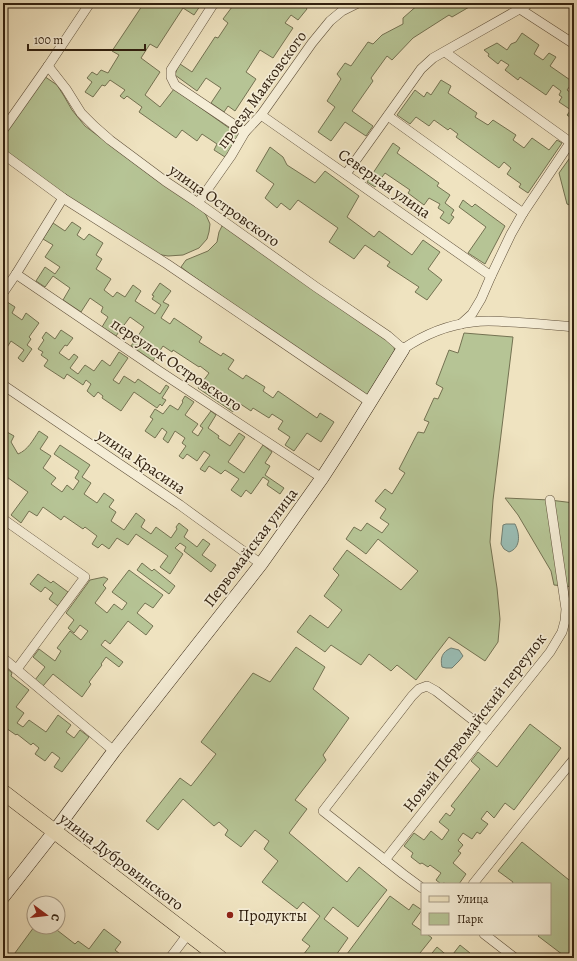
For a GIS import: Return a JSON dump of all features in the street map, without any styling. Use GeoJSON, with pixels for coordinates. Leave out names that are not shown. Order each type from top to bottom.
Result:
{"type":"FeatureCollection","features":[{"type":"Feature","properties":{"kind":"main road","name":"улица Дубровинского"},"geometry":{"type":"LineString","coordinates":[[3,792],[220,958]]}},
{"type":"Feature","properties":{"kind":"street"},"geometry":{"type":"LineString","coordinates":[[3,130],[90,3]]}},
{"type":"Feature","properties":{"kind":"street"},"geometry":{"type":"LineString","coordinates":[[214,3],[171,70],[171,77],[175,85],[246,132]]}},
{"type":"Feature","properties":{"kind":"street","name":"проезд Маяковского"},"geometry":{"type":"LineString","coordinates":[[198,203],[246,132],[261,115],[312,43],[330,21],[342,11],[358,3]]}},
{"type":"Feature","properties":{"kind":"street"},"geometry":{"type":"LineString","coordinates":[[346,174],[421,69],[433,58],[530,3]]}},
{"type":"Feature","properties":{"kind":"street"},"geometry":{"type":"LineString","coordinates":[[520,9],[574,44]]}},
{"type":"Feature","properties":{"kind":"street"},"geometry":{"type":"LineString","coordinates":[[445,52],[572,140],[523,213],[511,234],[472,314],[461,324]]}},
{"type":"Feature","properties":{"kind":"street","name":"улица Островского"},"geometry":{"type":"LineString","coordinates":[[48,66],[66,89],[81,113],[115,144],[165,181],[388,336],[403,349]]}},
{"type":"Feature","properties":{"kind":"street","name":"Северная улица"},"geometry":{"type":"LineString","coordinates":[[261,115],[491,276]]}},
{"type":"Feature","properties":{"kind":"street"},"geometry":{"type":"LineString","coordinates":[[388,116],[523,213]]}},
{"type":"Feature","properties":{"kind":"street"},"geometry":{"type":"LineString","coordinates":[[3,154],[62,198],[167,264],[370,402]]}},
{"type":"Feature","properties":{"kind":"street"},"geometry":{"type":"LineString","coordinates":[[3,293],[62,198]]}},
{"type":"Feature","properties":{"kind":"street","name":"переулок Островского"},"geometry":{"type":"LineString","coordinates":[[16,274],[159,371],[322,478]]}},
{"type":"Feature","properties":{"kind":"street","name":"Первомайская улица"},"geometry":{"type":"LineString","coordinates":[[3,897],[54,832],[114,751],[261,564],[322,478],[403,349],[423,336],[449,327],[475,321],[495,321],[574,327]]}},
{"type":"Feature","properties":{"kind":"street","name":"улица Красина"},"geometry":{"type":"LineString","coordinates":[[3,385],[173,500],[261,564]]}},
{"type":"Feature","properties":{"kind":"street","name":"Новый Первомайский переулок"},"geometry":{"type":"LineString","coordinates":[[385,860],[550,652],[562,632],[566,609],[550,500]]}},
{"type":"Feature","properties":{"kind":"street"},"geometry":{"type":"LineString","coordinates":[[3,519],[85,577],[17,669]]}},
{"type":"Feature","properties":{"kind":"street"},"geometry":{"type":"LineString","coordinates":[[3,658],[114,751]]}},
{"type":"Feature","properties":{"kind":"street"},"geometry":{"type":"LineString","coordinates":[[421,887],[323,811],[419,689],[427,686],[436,691],[487,731]]}},
{"type":"Feature","properties":{"kind":"street"},"geometry":{"type":"LineString","coordinates":[[474,883],[574,759]]}},
{"type":"Feature","properties":{"kind":"street"},"geometry":{"type":"LineString","coordinates":[[170,958],[188,934]]}},
{"type":"Feature","properties":{"kind":"street"},"geometry":{"type":"LineString","coordinates":[[485,935],[515,958]]}},
{"type":"Feature","properties":{"kind":"green space"},"geometry":{"type":"Polygon","coordinates":[[[144,3],[195,3],[200,6],[194,15],[183,8],[157,48],[150,44],[141,58],[160,72],[145,95],[160,107],[174,89],[239,135],[225,157],[214,150],[217,144],[202,134],[197,141],[182,130],[176,138],[139,112],[142,107],[127,96],[124,99],[120,96],[125,90],[110,80],[105,86],[102,85],[93,97],[85,92],[92,82],[87,78],[92,72],[97,75],[101,70],[108,73],[119,55],[112,51],[144,3]]]}},
{"type":"Feature","properties":{"kind":"green space"},"geometry":{"type":"Polygon","coordinates":[[[235,3],[305,3],[304,4],[307,9],[298,20],[291,15],[285,23],[293,28],[273,58],[260,50],[246,72],[256,79],[235,111],[228,106],[224,112],[211,103],[221,88],[206,78],[197,91],[175,75],[180,64],[192,72],[215,37],[218,38],[228,23],[223,19],[235,3]]]}},
{"type":"Feature","properties":{"kind":"green space"},"geometry":{"type":"Polygon","coordinates":[[[420,3],[476,3],[452,17],[449,15],[413,38],[392,60],[387,56],[371,78],[373,81],[352,111],[373,126],[366,136],[345,122],[331,141],[318,132],[335,107],[327,101],[341,79],[337,74],[345,63],[351,66],[368,42],[373,44],[382,35],[403,24],[403,18],[420,3]]]}},
{"type":"Feature","properties":{"kind":"green space"},"geometry":{"type":"Polygon","coordinates":[[[522,33],[539,45],[534,54],[543,60],[549,53],[556,57],[550,66],[573,82],[567,90],[574,95],[574,120],[567,115],[571,110],[559,102],[562,97],[559,95],[561,91],[553,85],[546,95],[520,77],[518,80],[505,70],[509,65],[501,60],[498,64],[488,56],[489,54],[484,50],[497,43],[507,50],[511,44],[516,42],[522,33]]]}},
{"type":"Feature","properties":{"kind":"green space"},"geometry":{"type":"Polygon","coordinates":[[[44,76],[57,85],[72,110],[85,126],[155,179],[199,208],[206,215],[210,224],[209,232],[207,239],[199,248],[183,255],[168,256],[156,254],[62,193],[3,152],[3,135],[44,76]]]}},
{"type":"Feature","properties":{"kind":"green space"},"geometry":{"type":"Polygon","coordinates":[[[441,80],[451,86],[448,93],[477,113],[475,117],[488,125],[493,120],[516,135],[513,140],[524,148],[532,138],[549,150],[557,140],[562,143],[528,193],[519,187],[521,184],[507,174],[511,168],[504,162],[499,168],[456,137],[458,134],[450,128],[448,130],[434,120],[429,126],[416,117],[410,124],[397,115],[415,90],[424,97],[427,92],[431,95],[441,80]]]}},
{"type":"Feature","properties":{"kind":"green space"},"geometry":{"type":"Polygon","coordinates":[[[393,143],[400,148],[397,153],[439,183],[437,186],[450,195],[445,203],[454,210],[451,215],[454,217],[449,224],[440,218],[444,212],[438,208],[440,204],[429,198],[424,205],[408,193],[410,190],[385,173],[375,187],[367,182],[393,143]]]}},
{"type":"Feature","properties":{"kind":"green space"},"geometry":{"type":"Polygon","coordinates":[[[270,147],[283,157],[287,165],[315,183],[325,171],[359,196],[347,217],[374,237],[379,231],[412,255],[423,240],[440,252],[428,269],[442,280],[427,300],[415,292],[419,287],[387,266],[390,262],[365,245],[354,259],[329,242],[338,228],[298,200],[290,210],[281,203],[277,208],[265,198],[274,184],[256,171],[270,147]]]}},
{"type":"Feature","properties":{"kind":"green space"},"geometry":{"type":"Polygon","coordinates":[[[574,152],[574,207],[567,204],[559,173],[574,152]]]}},
{"type":"Feature","properties":{"kind":"green space"},"geometry":{"type":"Polygon","coordinates":[[[463,200],[472,207],[475,204],[505,226],[485,264],[468,253],[486,227],[459,207],[463,200]]]}},
{"type":"Feature","properties":{"kind":"green space"},"geometry":{"type":"Polygon","coordinates":[[[72,222],[81,228],[77,235],[84,240],[89,234],[103,243],[96,255],[102,259],[96,269],[111,279],[104,290],[113,297],[117,292],[125,297],[133,285],[141,291],[135,301],[155,314],[161,305],[152,299],[154,296],[152,295],[160,283],[171,291],[163,302],[169,305],[161,318],[170,324],[174,318],[202,337],[199,342],[221,356],[223,353],[234,360],[228,369],[243,379],[246,375],[265,387],[263,391],[273,398],[278,391],[317,418],[320,413],[334,422],[321,442],[307,433],[294,451],[285,445],[290,437],[278,429],[283,421],[272,414],[269,418],[253,408],[251,411],[239,403],[233,412],[198,388],[209,373],[200,366],[199,367],[173,350],[172,352],[163,346],[153,361],[131,346],[144,327],[130,317],[116,336],[102,327],[108,317],[101,312],[103,307],[90,298],[81,312],[63,300],[70,288],[53,276],[45,287],[36,281],[45,267],[55,274],[60,267],[45,257],[53,245],[43,239],[53,223],[65,231],[72,222]]]}},
{"type":"Feature","properties":{"kind":"green space"},"geometry":{"type":"Polygon","coordinates":[[[222,226],[228,227],[385,338],[394,346],[395,355],[368,398],[181,267],[186,260],[208,251],[217,242],[222,226]]]}},
{"type":"Feature","properties":{"kind":"green space"},"geometry":{"type":"Polygon","coordinates":[[[4,300],[15,307],[12,313],[22,320],[26,313],[39,323],[29,337],[31,339],[27,345],[32,349],[23,362],[18,358],[24,350],[11,341],[6,349],[3,347],[4,300]]]}},
{"type":"Feature","properties":{"kind":"green space"},"geometry":{"type":"Polygon","coordinates":[[[61,330],[73,338],[59,353],[69,360],[74,354],[78,357],[70,368],[78,374],[85,365],[94,371],[102,360],[110,366],[119,352],[128,358],[113,380],[119,384],[124,376],[135,383],[138,379],[160,394],[166,385],[169,387],[162,398],[166,400],[162,406],[160,404],[157,408],[134,392],[121,411],[102,398],[103,396],[98,392],[94,397],[87,391],[91,384],[86,380],[83,385],[67,374],[64,379],[44,366],[48,360],[41,355],[43,352],[38,349],[44,340],[42,338],[46,332],[55,339],[61,330]]]}},
{"type":"Feature","properties":{"kind":"green space"},"geometry":{"type":"Polygon","coordinates":[[[464,333],[513,337],[493,500],[490,542],[500,619],[498,642],[485,661],[449,637],[416,680],[397,665],[391,671],[369,654],[361,665],[331,645],[325,652],[297,632],[310,615],[328,628],[342,610],[324,596],[339,575],[333,569],[347,550],[401,590],[418,571],[378,539],[366,554],[346,539],[354,527],[361,531],[367,523],[382,533],[389,524],[380,518],[386,509],[375,501],[385,489],[392,494],[405,473],[399,469],[418,432],[424,433],[429,422],[424,420],[434,398],[438,399],[443,388],[436,384],[449,350],[458,353],[464,333]]]}},
{"type":"Feature","properties":{"kind":"green space"},"geometry":{"type":"Polygon","coordinates":[[[185,396],[194,402],[185,415],[198,424],[192,432],[198,436],[203,428],[200,426],[211,411],[216,415],[208,428],[219,436],[218,438],[230,446],[239,433],[245,437],[228,462],[244,473],[263,445],[272,452],[265,463],[270,466],[265,475],[284,488],[280,494],[267,485],[269,481],[263,477],[251,494],[246,490],[241,497],[231,490],[239,479],[225,470],[221,474],[209,466],[205,472],[200,469],[210,455],[204,451],[197,461],[187,454],[183,459],[179,456],[186,446],[182,443],[185,438],[175,431],[168,443],[163,439],[167,432],[162,428],[155,438],[145,431],[153,419],[150,417],[155,409],[163,414],[170,405],[178,410],[185,396]]]}},
{"type":"Feature","properties":{"kind":"green space"},"geometry":{"type":"Polygon","coordinates":[[[39,431],[48,437],[40,449],[51,456],[43,468],[56,478],[51,484],[62,492],[67,485],[73,490],[79,481],[75,478],[79,471],[54,454],[60,445],[90,465],[82,477],[91,483],[84,494],[97,503],[104,493],[114,500],[109,507],[116,512],[111,521],[124,530],[136,513],[145,520],[141,527],[151,534],[156,527],[171,538],[179,523],[188,530],[184,537],[197,547],[203,539],[210,544],[202,555],[216,565],[211,572],[184,551],[186,547],[180,543],[175,548],[183,554],[170,574],[160,567],[168,556],[136,534],[128,545],[117,538],[109,549],[102,544],[98,548],[92,544],[97,536],[85,527],[83,529],[64,516],[61,520],[43,507],[37,516],[29,511],[21,523],[11,515],[28,492],[4,475],[3,476],[3,437],[7,432],[14,436],[11,442],[18,454],[27,447],[39,431]]]}},
{"type":"Feature","properties":{"kind":"green space"},"geometry":{"type":"Polygon","coordinates":[[[505,498],[550,500],[574,503],[574,587],[554,585],[551,571],[518,515],[505,498]]]}},
{"type":"Feature","properties":{"kind":"green space"},"geometry":{"type":"Polygon","coordinates":[[[142,563],[152,571],[154,569],[175,586],[169,594],[137,570],[142,563]]]}},
{"type":"Feature","properties":{"kind":"green space"},"geometry":{"type":"Polygon","coordinates":[[[129,570],[163,595],[153,608],[145,603],[137,613],[153,626],[146,635],[128,621],[110,644],[105,640],[101,645],[123,662],[119,667],[106,657],[89,682],[91,684],[82,697],[53,674],[43,686],[35,680],[45,667],[33,657],[39,649],[55,661],[61,651],[57,648],[70,631],[81,640],[88,631],[80,625],[74,633],[68,628],[74,620],[66,613],[90,580],[104,577],[108,579],[103,585],[106,588],[95,603],[107,613],[114,604],[122,610],[127,603],[112,592],[129,570]]]}},
{"type":"Feature","properties":{"kind":"green space"},"geometry":{"type":"Polygon","coordinates":[[[38,574],[51,583],[53,581],[68,592],[58,606],[49,599],[53,593],[45,587],[41,592],[30,584],[38,574]]]}},
{"type":"Feature","properties":{"kind":"green space"},"geometry":{"type":"Polygon","coordinates":[[[296,647],[325,667],[313,689],[349,718],[323,755],[326,760],[295,800],[307,809],[289,833],[347,882],[359,867],[387,890],[358,927],[333,907],[324,919],[348,938],[334,958],[307,958],[303,955],[310,946],[302,940],[320,916],[303,902],[297,909],[262,882],[278,861],[264,849],[269,841],[255,830],[241,847],[225,835],[228,830],[219,822],[214,826],[183,799],[158,830],[146,821],[180,778],[191,786],[216,754],[201,742],[253,673],[270,682],[296,647]]]}},
{"type":"Feature","properties":{"kind":"green space"},"geometry":{"type":"Polygon","coordinates":[[[3,665],[12,673],[11,676],[29,690],[16,707],[24,713],[17,723],[23,727],[29,720],[46,732],[58,715],[71,725],[66,732],[74,738],[80,730],[89,737],[62,772],[54,767],[60,758],[52,752],[45,761],[35,754],[39,748],[33,743],[31,745],[17,734],[16,735],[3,726],[3,665]]]}},
{"type":"Feature","properties":{"kind":"green space"},"geometry":{"type":"Polygon","coordinates":[[[530,724],[561,748],[514,810],[505,803],[494,818],[487,811],[481,819],[488,824],[480,834],[477,832],[472,839],[463,833],[458,840],[463,845],[458,851],[461,853],[453,863],[466,874],[460,883],[440,883],[436,880],[441,873],[430,865],[428,867],[422,863],[420,864],[411,857],[413,853],[404,846],[414,833],[424,840],[431,831],[442,840],[449,830],[439,822],[446,813],[450,816],[455,809],[451,806],[480,769],[471,761],[478,752],[497,767],[530,724]]]}},
{"type":"Feature","properties":{"kind":"green space"},"geometry":{"type":"Polygon","coordinates":[[[522,842],[574,884],[574,958],[567,958],[538,936],[551,935],[551,883],[512,883],[498,871],[522,842]]]}},
{"type":"Feature","properties":{"kind":"green space"},"geometry":{"type":"Polygon","coordinates":[[[390,896],[409,910],[413,904],[421,909],[412,924],[421,930],[421,935],[428,935],[432,938],[416,958],[344,958],[390,896]]]}},
{"type":"Feature","properties":{"kind":"green space"},"geometry":{"type":"Polygon","coordinates":[[[104,929],[121,942],[115,950],[125,958],[14,958],[12,957],[28,935],[63,935],[75,944],[78,941],[89,949],[104,929]]]}},
{"type":"Feature","properties":{"kind":"green space"},"geometry":{"type":"Polygon","coordinates":[[[460,945],[470,953],[466,958],[450,958],[460,945]]]}},
{"type":"Feature","properties":{"kind":"green space"},"geometry":{"type":"Polygon","coordinates":[[[437,947],[450,958],[428,958],[437,947]]]}},
{"type":"Feature","properties":{"kind":"water"},"geometry":{"type":"Polygon","coordinates":[[[515,524],[518,532],[516,547],[509,552],[504,549],[501,544],[503,525],[515,524]]]}},
{"type":"Feature","properties":{"kind":"water"},"geometry":{"type":"Polygon","coordinates":[[[451,648],[459,650],[463,656],[452,668],[442,667],[442,656],[451,648]]]}},
{"type":"Feature","properties":{"kind":"place","name":"Продукты"},"geometry":{"type":"Point","coordinates":[230,915]}}]}
